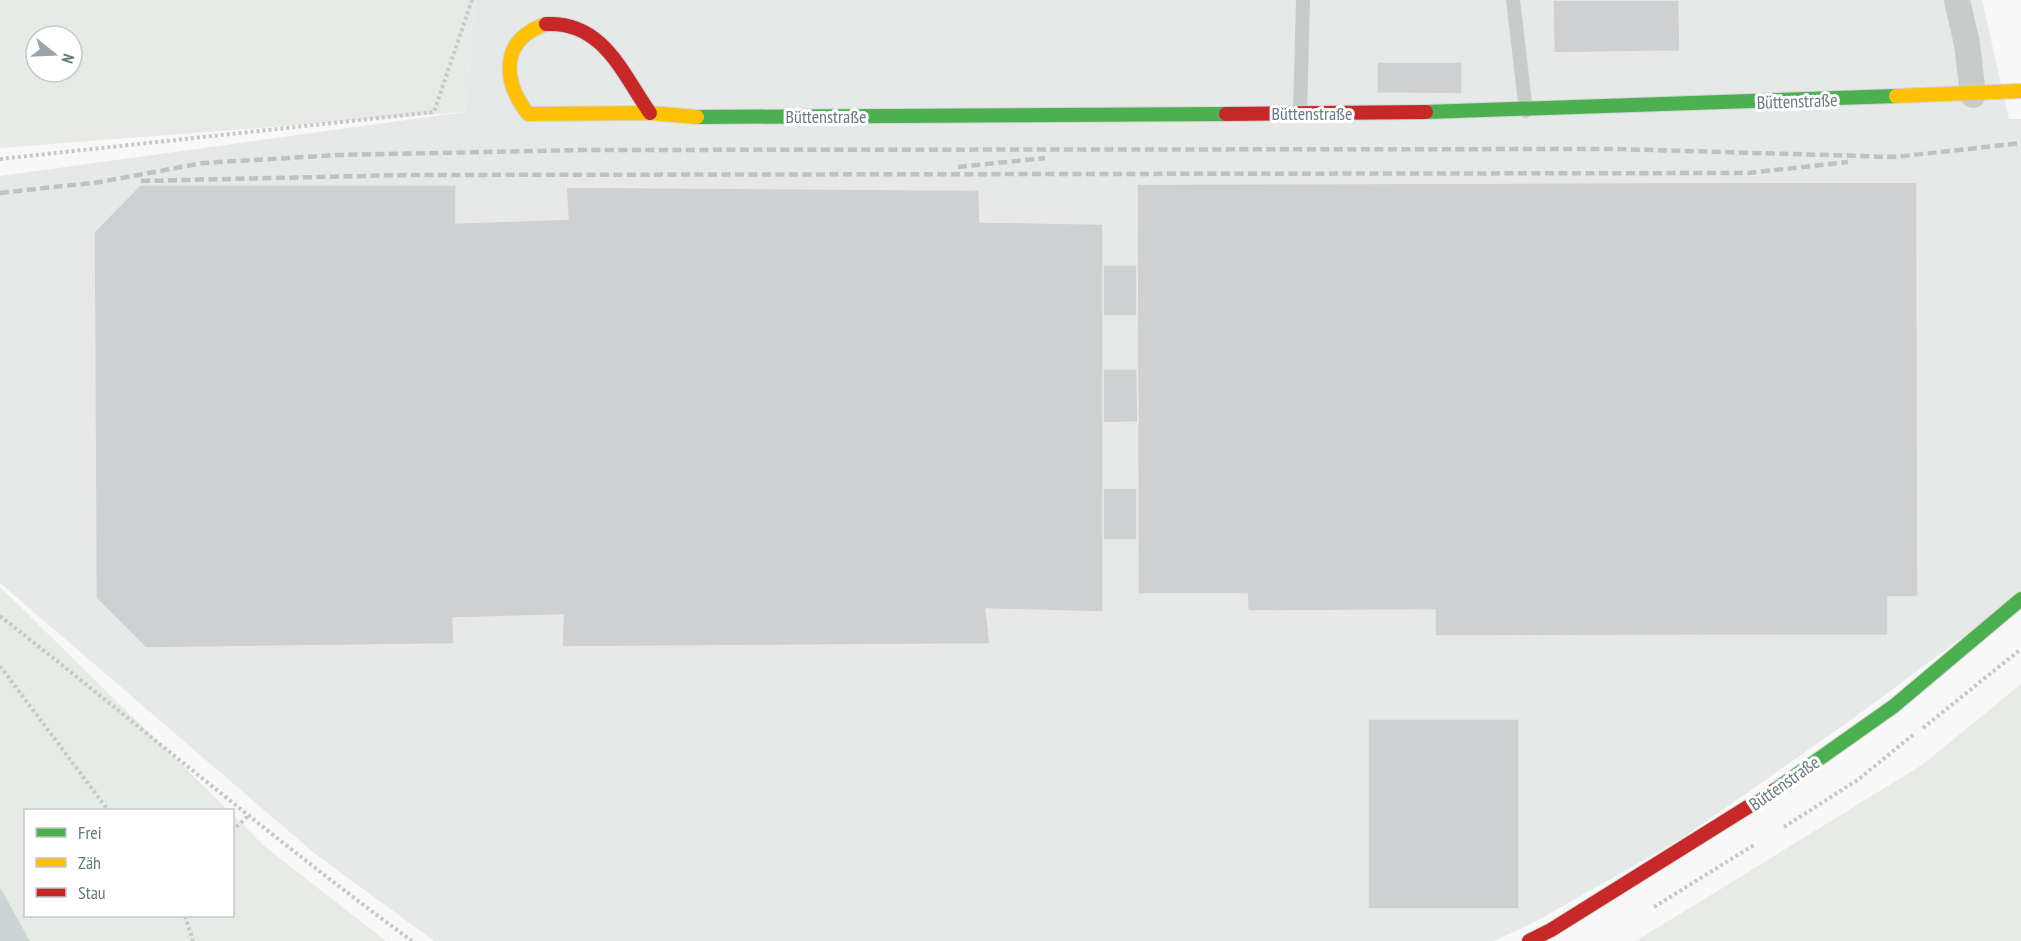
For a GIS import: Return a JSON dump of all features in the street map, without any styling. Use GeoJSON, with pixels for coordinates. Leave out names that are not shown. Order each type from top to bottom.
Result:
{"type":"FeatureCollection","features":[{"type":"Feature","properties":{"kind":"street"},"geometry":{"type":"LineString","coordinates":[[1957,0],[1967,44],[1973,95]]}},
{"type":"Feature","properties":{"kind":"street","name":"Büttenstraße"},"geometry":{"type":"LineString","coordinates":[[650,113],[604,49],[587,31],[563,21],[534,27],[525,34],[512,52],[508,64],[509,86],[518,105],[528,114],[650,113],[709,117],[1526,111],[1973,95],[2021,91]]}},
{"type":"Feature","properties":{"kind":"street","name":"Büttenstraße"},"geometry":{"type":"LineString","coordinates":[[1529,941],[1551,930],[1761,800],[1894,706],[2021,599]]}},
{"type":"Feature","properties":{"kind":"lane"},"geometry":{"type":"LineString","coordinates":[[1300,113],[1303,0]]}},
{"type":"Feature","properties":{"kind":"lane"},"geometry":{"type":"LineString","coordinates":[[1513,0],[1526,111]]}},
{"type":"Feature","properties":{"kind":"path"},"geometry":{"type":"LineString","coordinates":[[0,159],[434,112],[472,0]]}},
{"type":"Feature","properties":{"kind":"path"},"geometry":{"type":"LineString","coordinates":[[0,616],[318,872],[412,941]]}},
{"type":"Feature","properties":{"kind":"path"},"geometry":{"type":"LineString","coordinates":[[0,666],[107,809]]}},
{"type":"Feature","properties":{"kind":"path"},"geometry":{"type":"LineString","coordinates":[[234,829],[249,815]]}},
{"type":"Feature","properties":{"kind":"path"},"geometry":{"type":"LineString","coordinates":[[186,917],[193,941]]}},
{"type":"Feature","properties":{"kind":"shaded area"},"geometry":{"type":"Polygon","coordinates":[[[0,0],[476,0],[464,112],[0,148],[0,0]]]}},
{"type":"Feature","properties":{"kind":"shaded area"},"geometry":{"type":"Polygon","coordinates":[[[476,0],[1982,0],[2009,119],[2021,119],[2021,594],[1851,720],[1681,839],[1533,923],[1493,941],[434,941],[314,853],[0,583],[0,176],[464,112],[476,0]]]}},
{"type":"Feature","properties":{"kind":"shaded area"},"geometry":{"type":"Polygon","coordinates":[[[0,587],[227,809],[24,809],[24,917],[234,917],[234,816],[264,846],[386,941],[30,941],[0,888],[0,587]]]}},
{"type":"Feature","properties":{"kind":"shaded area"},"geometry":{"type":"Polygon","coordinates":[[[2021,684],[2021,941],[1636,941],[1922,765],[2021,684]]]}},
{"type":"Feature","properties":{"kind":"shaded area"},"geometry":{"type":"Polygon","coordinates":[[[1,889],[30,941],[0,941],[1,889]]]}},
{"type":"Feature","properties":{"kind":"building"},"geometry":{"type":"Polygon","coordinates":[[[1553,0],[1679,0],[1680,51],[1554,53],[1553,0]]]}},
{"type":"Feature","properties":{"kind":"building"},"geometry":{"type":"Polygon","coordinates":[[[1377,62],[1462,62],[1462,94],[1377,93],[1377,62]]]}},
{"type":"Feature","properties":{"kind":"building"},"geometry":{"type":"Polygon","coordinates":[[[1917,182],[1918,597],[1888,597],[1888,635],[1435,636],[1435,610],[1248,611],[1247,594],[1138,594],[1137,184],[1917,182]]]}},
{"type":"Feature","properties":{"kind":"building"},"geometry":{"type":"Polygon","coordinates":[[[140,185],[456,185],[456,223],[568,219],[566,187],[979,190],[980,222],[1103,224],[1103,612],[986,609],[990,644],[562,647],[563,615],[453,618],[454,644],[146,648],[96,598],[94,232],[140,185]]]}},
{"type":"Feature","properties":{"kind":"building"},"geometry":{"type":"Polygon","coordinates":[[[1103,265],[1137,265],[1137,316],[1103,316],[1103,265]]]}},
{"type":"Feature","properties":{"kind":"building"},"geometry":{"type":"Polygon","coordinates":[[[1103,369],[1137,369],[1138,422],[1103,423],[1103,369]]]}},
{"type":"Feature","properties":{"kind":"building"},"geometry":{"type":"Polygon","coordinates":[[[1103,488],[1137,488],[1137,540],[1103,540],[1103,488]]]}},
{"type":"Feature","properties":{"kind":"building"},"geometry":{"type":"Polygon","coordinates":[[[1368,719],[1519,719],[1519,909],[1368,909],[1368,719]]]}},
{"type":"Feature","properties":{"kind":"railway"},"geometry":{"type":"LineString","coordinates":[[0,193],[100,182],[203,163],[339,155],[581,150],[1617,149],[1895,157],[2021,143]]}},
{"type":"Feature","properties":{"kind":"railway"},"geometry":{"type":"LineString","coordinates":[[958,167],[1045,158]]}},
{"type":"Feature","properties":{"kind":"railway"},"geometry":{"type":"LineString","coordinates":[[141,181],[407,175],[1748,173],[1848,162]]}},
{"type":"Feature","properties":{"kind":"traffic: fast"},"geometry":{"type":"LineString","coordinates":[[1426,112],[1896,96]]}},
{"type":"Feature","properties":{"kind":"traffic: fast"},"geometry":{"type":"LineString","coordinates":[[697,117],[1226,114]]}},
{"type":"Feature","properties":{"kind":"traffic: fast"},"geometry":{"type":"LineString","coordinates":[[1775,790],[1894,706],[2021,599]]}},
{"type":"Feature","properties":{"kind":"traffic: slow"},"geometry":{"type":"LineString","coordinates":[[546,24],[531,31],[520,40],[513,51],[510,62],[513,88],[528,114],[650,113],[697,117]]}},
{"type":"Feature","properties":{"kind":"traffic: slow"},"geometry":{"type":"LineString","coordinates":[[1896,96],[2021,91]]}},
{"type":"Feature","properties":{"kind":"traffic: jam"},"geometry":{"type":"LineString","coordinates":[[546,24],[566,25],[597,40],[620,66],[650,113]]}},
{"type":"Feature","properties":{"kind":"traffic: jam"},"geometry":{"type":"LineString","coordinates":[[1226,114],[1426,112]]}},
{"type":"Feature","properties":{"kind":"traffic: jam"},"geometry":{"type":"LineString","coordinates":[[1529,941],[1551,930],[1775,790]]}}]}
